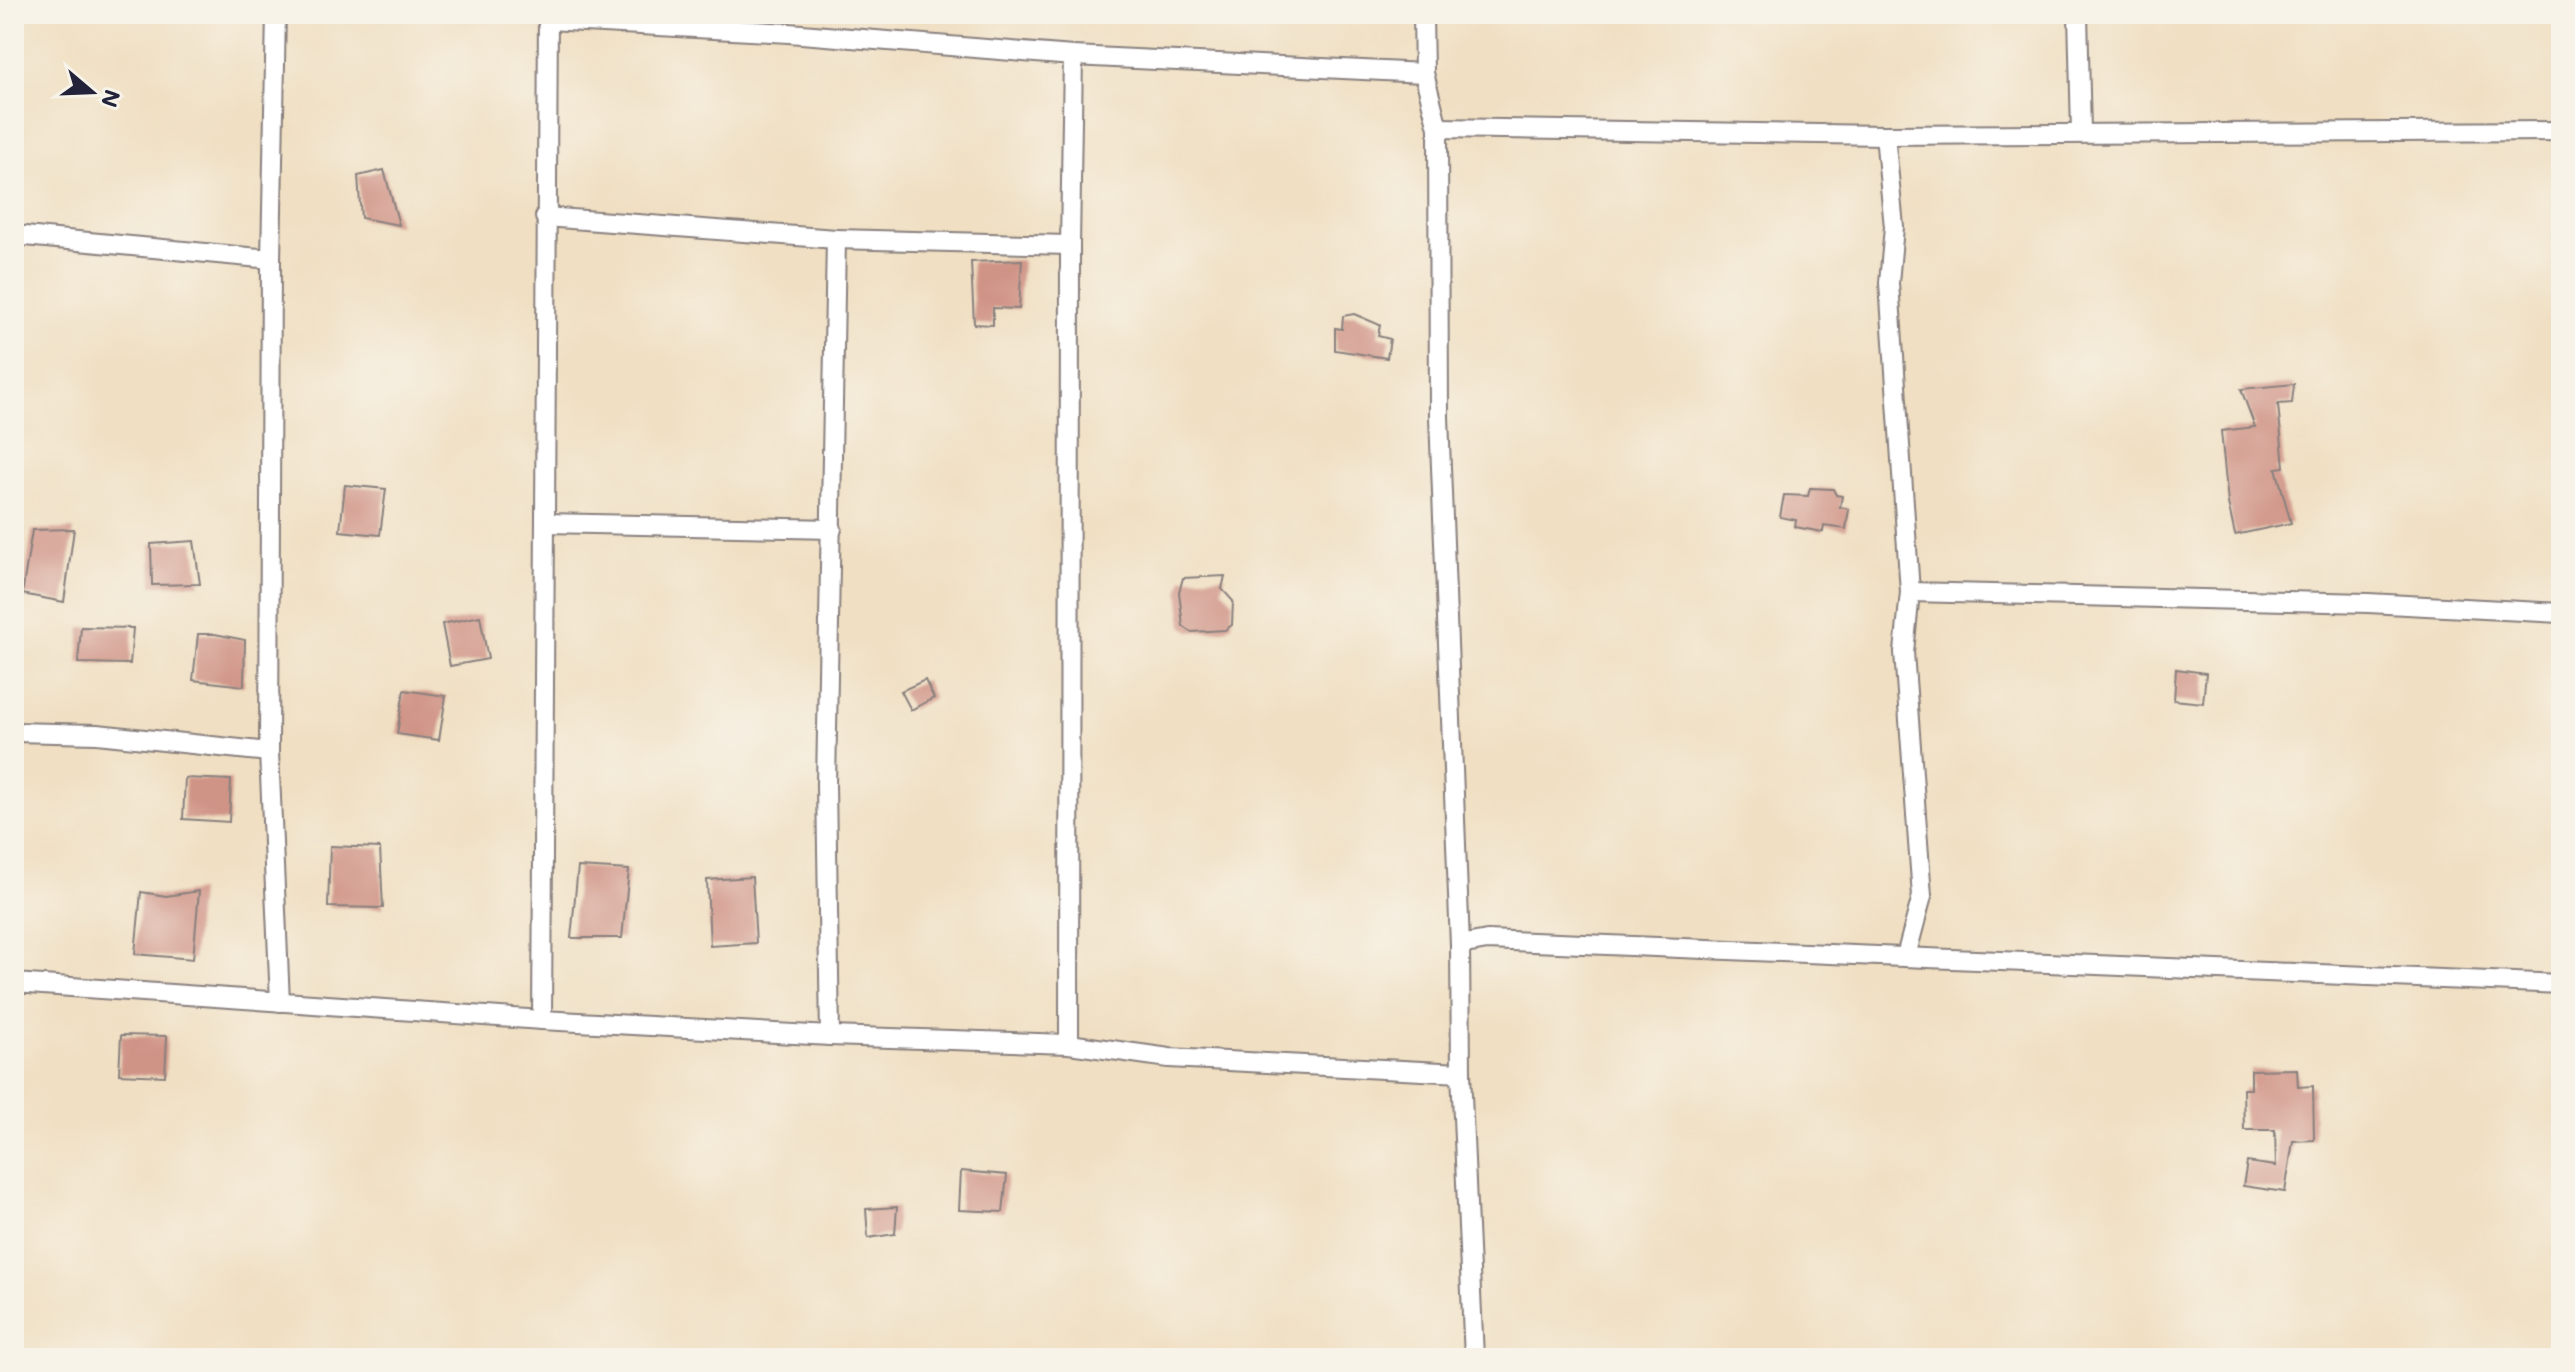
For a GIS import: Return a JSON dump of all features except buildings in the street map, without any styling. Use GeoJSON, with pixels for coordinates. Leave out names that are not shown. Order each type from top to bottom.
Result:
{"type":"FeatureCollection","features":[{"type":"Feature","properties":{"kind":"street"},"geometry":{"type":"LineString","coordinates":[[276,14],[271,259],[269,752],[280,1002]]}},
{"type":"Feature","properties":{"kind":"street"},"geometry":{"type":"LineString","coordinates":[[1423,14],[1424,73],[1438,128],[1439,417],[1474,1358]]}},
{"type":"Feature","properties":{"kind":"street"},"geometry":{"type":"LineString","coordinates":[[2078,14],[2081,132]]}},
{"type":"Feature","properties":{"kind":"street"},"geometry":{"type":"LineString","coordinates":[[542,1020],[548,17],[1073,56],[1424,73]]}},
{"type":"Feature","properties":{"kind":"street"},"geometry":{"type":"LineString","coordinates":[[1069,1044],[1073,56]]}},
{"type":"Feature","properties":{"kind":"street"},"geometry":{"type":"LineString","coordinates":[[1438,128],[1885,135],[2561,131]]}},
{"type":"Feature","properties":{"kind":"street"},"geometry":{"type":"LineString","coordinates":[[1885,135],[1894,227],[1889,283],[1910,592],[1904,652],[1922,896],[1906,956]]}},
{"type":"Feature","properties":{"kind":"street"},"geometry":{"type":"LineString","coordinates":[[545,217],[836,239],[1070,245]]}},
{"type":"Feature","properties":{"kind":"street"},"geometry":{"type":"LineString","coordinates":[[14,235],[271,259]]}},
{"type":"Feature","properties":{"kind":"street"},"geometry":{"type":"LineString","coordinates":[[830,1036],[826,785],[836,239]]}},
{"type":"Feature","properties":{"kind":"street"},"geometry":{"type":"LineString","coordinates":[[545,523],[832,529]]}},
{"type":"Feature","properties":{"kind":"street"},"geometry":{"type":"LineString","coordinates":[[1910,592],[2368,603],[2561,613]]}},
{"type":"Feature","properties":{"kind":"street"},"geometry":{"type":"LineString","coordinates":[[14,732],[97,734],[269,752]]}},
{"type":"Feature","properties":{"kind":"street"},"geometry":{"type":"LineString","coordinates":[[1460,945],[1487,940],[2561,984]]}},
{"type":"Feature","properties":{"kind":"street"},"geometry":{"type":"LineString","coordinates":[[14,983],[542,1020],[830,1036],[1069,1044],[1169,1058],[1461,1073]]}}]}
